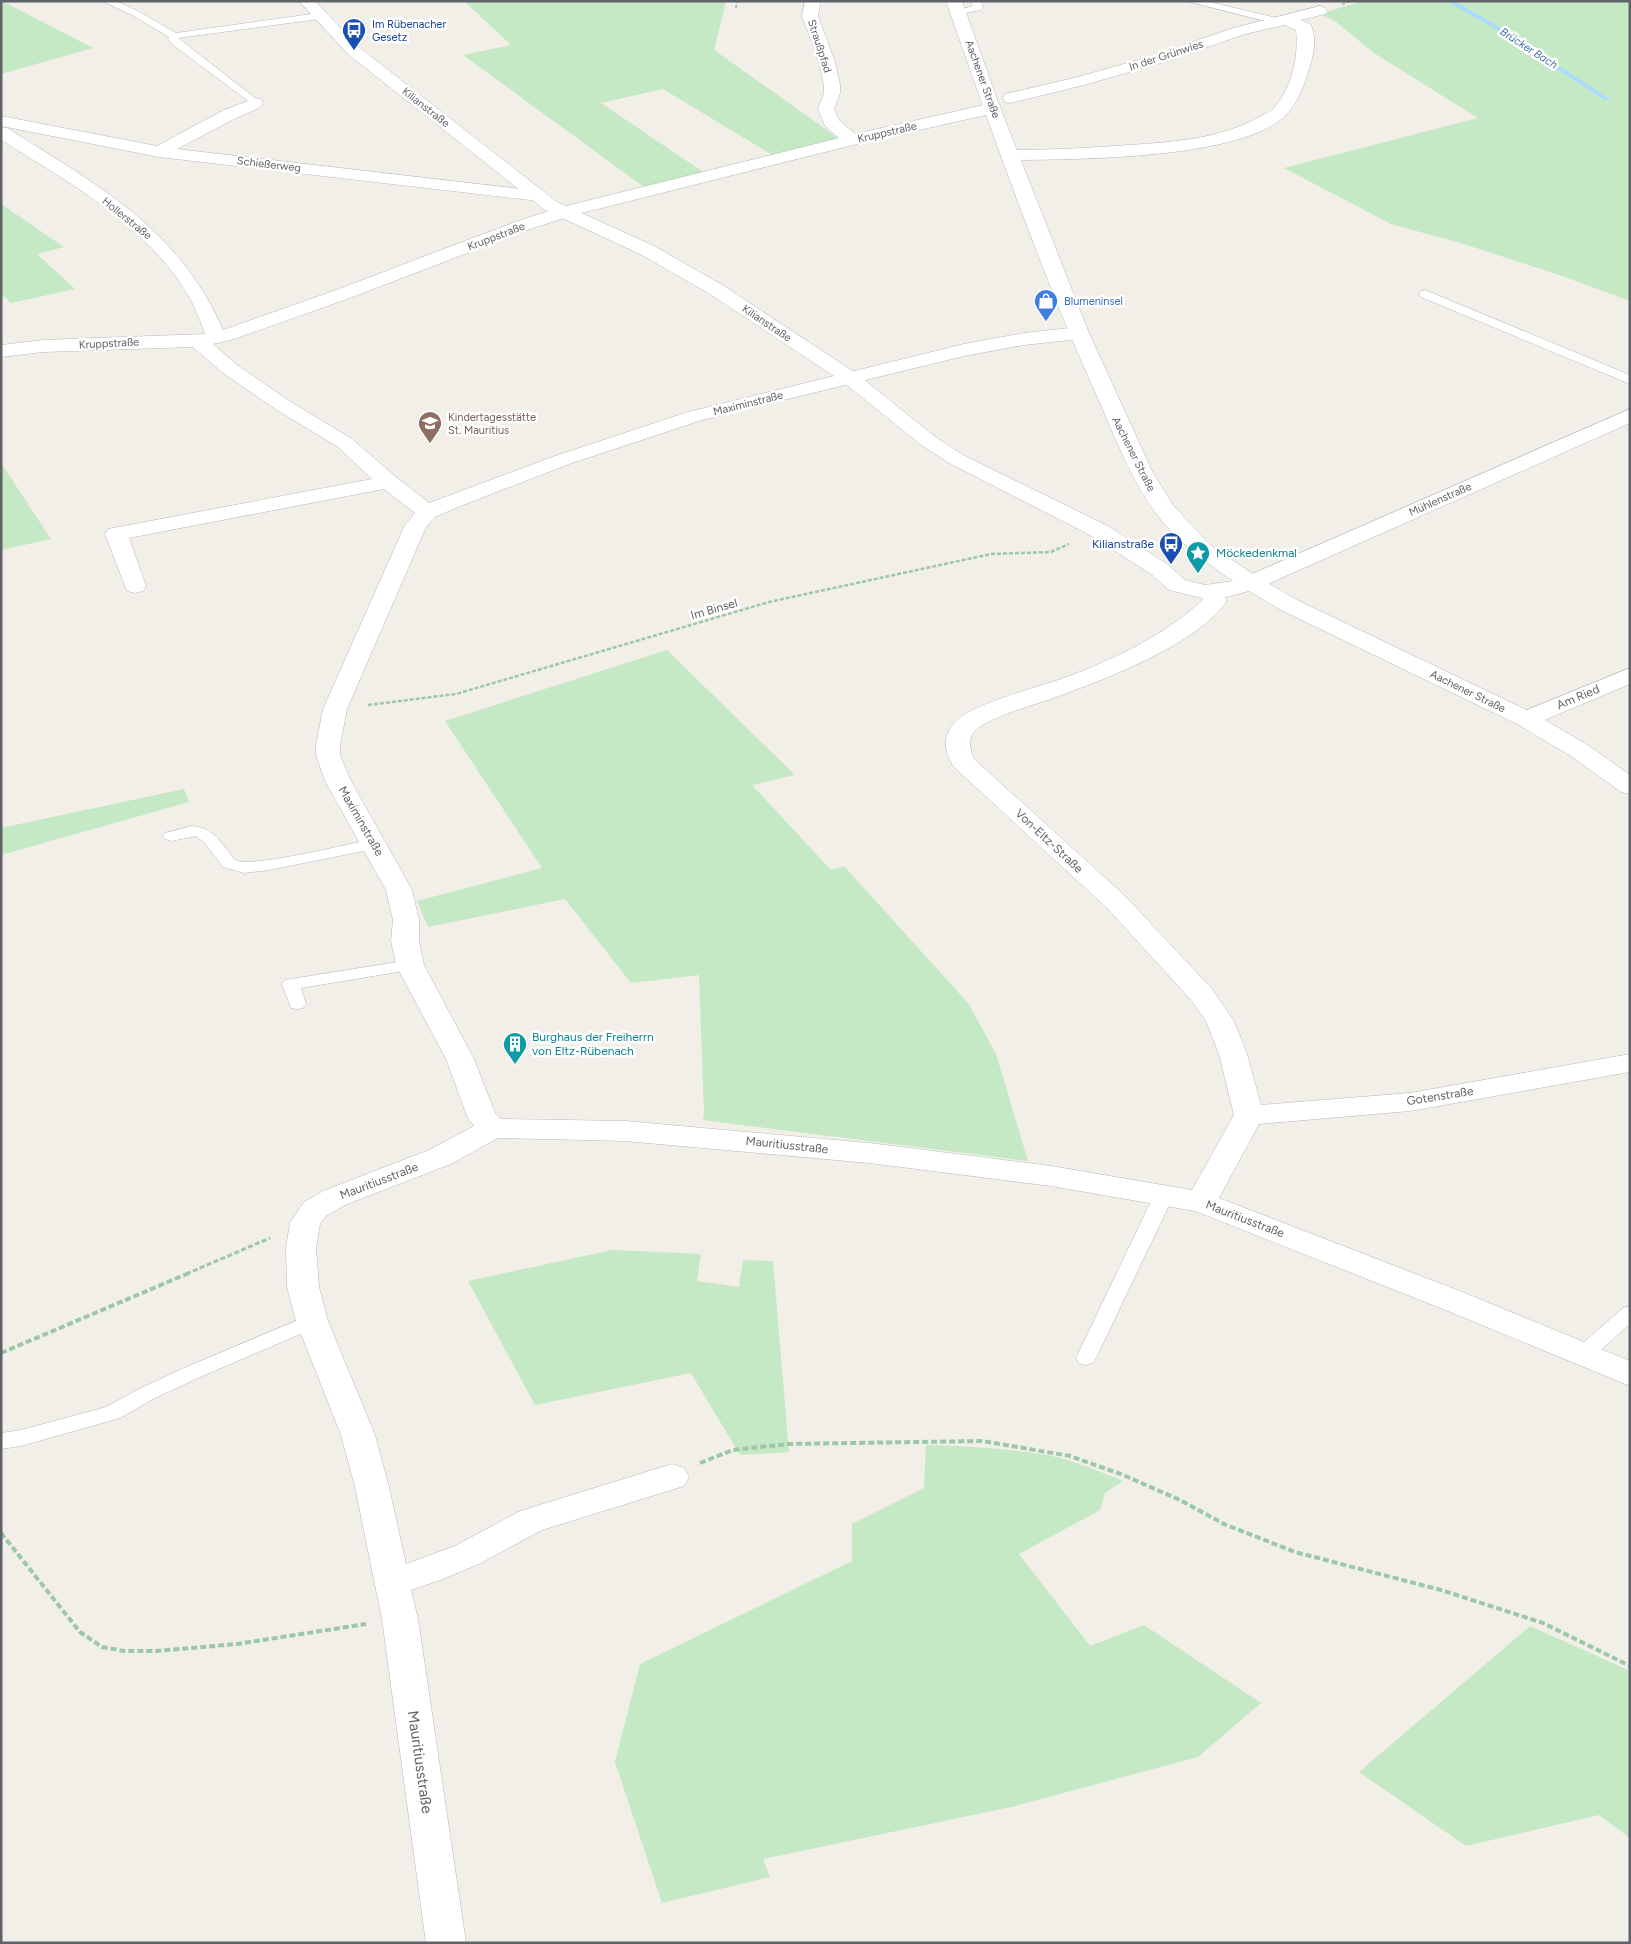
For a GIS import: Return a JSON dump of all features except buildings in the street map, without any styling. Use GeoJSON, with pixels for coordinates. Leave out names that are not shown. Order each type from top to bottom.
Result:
{"type":"FeatureCollection","features":[{"type":"Feature","properties":{"kind":"street","name":"Kilianstraße"},"geometry":{"type":"LineString","coordinates":[[306,1],[354,51],[551,206],[683,269],[850,378],[927,440],[956,459],[1098,530],[1151,564],[1177,585],[1186,589],[1214,594],[1251,583]]}},
{"type":"Feature","properties":{"kind":"street","name":"Straußpfad"},"geometry":{"type":"LineString","coordinates":[[813,1],[810,16],[827,62],[832,85],[832,93],[826,108],[828,116],[835,126],[852,140]]}},
{"type":"Feature","properties":{"kind":"street","name":"Aachener Straße"},"geometry":{"type":"LineString","coordinates":[[956,7],[1079,332],[1115,416],[1152,491],[1164,509],[1202,550],[1251,583],[1290,605],[1526,719],[1580,751],[1630,786]]}},
{"type":"Feature","properties":{"kind":"street","name":"In der Grünwies"},"geometry":{"type":"LineString","coordinates":[[1011,98],[1078,82],[1162,58],[1239,31],[1320,11]]}},
{"type":"Feature","properties":{"kind":"street"},"geometry":{"type":"LineString","coordinates":[[1012,156],[1062,155],[1208,142],[1248,129],[1279,114],[1302,74],[1306,37],[1304,27],[1280,20]]}},
{"type":"Feature","properties":{"kind":"street"},"geometry":{"type":"LineString","coordinates":[[159,152],[228,115],[256,103]]}},
{"type":"Feature","properties":{"kind":"street","name":"Kruppstraße"},"geometry":{"type":"LineString","coordinates":[[1,352],[43,346],[207,339],[343,294],[521,226],[564,212],[852,140],[993,108]]}},
{"type":"Feature","properties":{"kind":"street","name":"Schießerweg"},"geometry":{"type":"LineString","coordinates":[[1,121],[159,152],[539,196]]}},
{"type":"Feature","properties":{"kind":"street","name":"Hollerstraße"},"geometry":{"type":"LineString","coordinates":[[1,132],[114,205],[145,230],[177,265],[201,301],[207,339],[230,369],[345,444],[388,482]]}},
{"type":"Feature","properties":{"kind":"street","name":"Maximinstraße"},"geometry":{"type":"LineString","coordinates":[[493,1128],[482,1116],[460,1059],[410,965],[405,941],[405,914],[399,890],[338,781],[328,755],[328,745],[335,709],[416,525],[427,512],[450,502],[562,460],[695,416],[996,343],[1079,332]]}},
{"type":"Feature","properties":{"kind":"street","name":"Mühlenstraße"},"geometry":{"type":"LineString","coordinates":[[1251,583],[1630,415]]}},
{"type":"Feature","properties":{"kind":"street"},"geometry":{"type":"LineString","coordinates":[[135,586],[116,534],[388,482],[427,512]]}},
{"type":"Feature","properties":{"kind":"street","name":"Von-Eltz-Straße"},"geometry":{"type":"LineString","coordinates":[[1214,594],[1216,602],[1208,610],[1195,621],[1160,642],[1109,668],[984,714],[966,724],[957,736],[957,749],[963,762],[1116,902],[1202,995],[1224,1029],[1233,1054],[1249,1115]]}},
{"type":"Feature","properties":{"kind":"street","name":"Am Ried"},"geometry":{"type":"LineString","coordinates":[[1526,719],[1630,674]]}},
{"type":"Feature","properties":{"kind":"street","name":"Gotenstraße"},"geometry":{"type":"LineString","coordinates":[[1249,1115],[1410,1102],[1630,1063]]}},
{"type":"Feature","properties":{"kind":"street"},"geometry":{"type":"LineString","coordinates":[[1201,1202],[1249,1115]]}},
{"type":"Feature","properties":{"kind":"street","name":"Mauritiusstraße"},"geometry":{"type":"LineString","coordinates":[[446,1943],[400,1619],[358,1435],[312,1321],[301,1270],[305,1223],[315,1209],[334,1198],[440,1157],[493,1128],[625,1131],[725,1139],[973,1166],[1201,1202],[1454,1301],[1630,1374]]}},
{"type":"Feature","properties":{"kind":"street"},"geometry":{"type":"LineString","coordinates":[[392,1582],[431,1570],[468,1555],[530,1521],[672,1477]]}},
{"type":"Feature","properties":{"kind":"lane"},"geometry":{"type":"LineString","coordinates":[[106,1],[135,13],[174,36],[320,16]]}},
{"type":"Feature","properties":{"kind":"lane"},"geometry":{"type":"LineString","coordinates":[[956,7],[978,8],[976,1]]}},
{"type":"Feature","properties":{"kind":"lane"},"geometry":{"type":"LineString","coordinates":[[1191,1],[1280,20]]}},
{"type":"Feature","properties":{"kind":"lane"},"geometry":{"type":"LineString","coordinates":[[174,36],[173,39],[177,43],[256,103]]}},
{"type":"Feature","properties":{"kind":"lane"},"geometry":{"type":"LineString","coordinates":[[1425,294],[1630,380]]}},
{"type":"Feature","properties":{"kind":"lane"},"geometry":{"type":"LineString","coordinates":[[170,836],[192,831],[201,832],[211,840],[229,863],[244,868],[276,864],[374,844]]}},
{"type":"Feature","properties":{"kind":"lane"},"geometry":{"type":"LineString","coordinates":[[297,1004],[291,984],[410,965]]}},
{"type":"Feature","properties":{"kind":"lane"},"geometry":{"type":"LineString","coordinates":[[1086,1358],[1164,1195]]}},
{"type":"Feature","properties":{"kind":"lane"},"geometry":{"type":"LineString","coordinates":[[1582,1355],[1630,1313]]}},
{"type":"Feature","properties":{"kind":"lane"},"geometry":{"type":"LineString","coordinates":[[1,1441],[21,1438],[114,1413],[191,1373],[312,1321]]}},
{"type":"Feature","properties":{"kind":"path"},"geometry":{"type":"LineString","coordinates":[[736,8],[737,1]]}},
{"type":"Feature","properties":{"kind":"path","name":"Im Binsel"},"geometry":{"type":"LineString","coordinates":[[335,709],[456,694],[769,602],[991,554],[1051,552],[1098,530]]}},
{"type":"Feature","properties":{"kind":"path"},"geometry":{"type":"LineString","coordinates":[[1,1353],[305,1223]]}},
{"type":"Feature","properties":{"kind":"path"},"geometry":{"type":"LineString","coordinates":[[672,1477],[702,1462],[733,1450],[788,1444],[982,1441],[1026,1446],[1070,1456],[1121,1474],[1180,1500],[1224,1524],[1295,1552],[1441,1590],[1543,1623],[1630,1666]]}},
{"type":"Feature","properties":{"kind":"path"},"geometry":{"type":"LineString","coordinates":[[1,1533],[80,1632],[102,1647],[124,1652],[237,1644],[400,1619]]}},
{"type":"Feature","properties":{"kind":"green space"},"geometry":{"type":"Polygon","coordinates":[[[2,1],[93,48],[1,74],[2,1]]]}},
{"type":"Feature","properties":{"kind":"green space"},"geometry":{"type":"Polygon","coordinates":[[[464,1],[726,1],[714,50],[838,138],[774,156],[663,89],[601,103],[706,174],[644,187],[463,55],[511,45],[464,1]]]}},
{"type":"Feature","properties":{"kind":"green space"},"geometry":{"type":"Polygon","coordinates":[[[1362,1],[1630,1],[1630,301],[1562,276],[1464,244],[1391,224],[1284,168],[1478,118],[1374,53],[1335,21],[1320,14],[1362,1]]]}},
{"type":"Feature","properties":{"kind":"green space"},"geometry":{"type":"Polygon","coordinates":[[[1,204],[64,247],[37,254],[75,289],[11,303],[1,294],[1,204]]]}},
{"type":"Feature","properties":{"kind":"green space"},"geometry":{"type":"Polygon","coordinates":[[[1,463],[51,539],[1,550],[1,463]]]}},
{"type":"Feature","properties":{"kind":"green space"},"geometry":{"type":"Polygon","coordinates":[[[667,650],[795,775],[752,785],[831,870],[844,866],[968,1003],[996,1054],[1028,1161],[703,1120],[699,975],[631,983],[565,899],[428,927],[417,901],[542,868],[445,721],[667,650]]]}},
{"type":"Feature","properties":{"kind":"green space"},"geometry":{"type":"Polygon","coordinates":[[[184,789],[189,802],[1,855],[1,828],[184,789]]]}},
{"type":"Feature","properties":{"kind":"green space"},"geometry":{"type":"Polygon","coordinates":[[[612,1250],[701,1254],[697,1281],[739,1287],[743,1260],[773,1261],[789,1452],[740,1455],[691,1373],[535,1405],[468,1281],[612,1250]]]}},
{"type":"Feature","properties":{"kind":"green space"},"geometry":{"type":"Polygon","coordinates":[[[926,1445],[997,1449],[1051,1456],[1082,1465],[1123,1481],[1105,1493],[1100,1510],[1019,1554],[1090,1646],[1144,1625],[1261,1703],[1198,1757],[1011,1807],[763,1859],[770,1877],[662,1903],[615,1762],[640,1664],[852,1561],[852,1524],[924,1488],[926,1445]]]}},
{"type":"Feature","properties":{"kind":"green space"},"geometry":{"type":"Polygon","coordinates":[[[1530,1626],[1630,1671],[1630,1838],[1599,1815],[1466,1846],[1359,1772],[1530,1626]]]}},
{"type":"Feature","properties":{"kind":"waterway","name":"Brücker Bach"},"geometry":{"type":"LineString","coordinates":[[1449,1],[1494,26],[1607,99]]}},
{"type":"Feature","properties":{"kind":"place","name":"Im Rübenacher Gesetz"},"geometry":{"type":"Point","coordinates":[354,51]}},
{"type":"Feature","properties":{"kind":"place","name":"Blumeninsel"},"geometry":{"type":"Point","coordinates":[1046,322]}},
{"type":"Feature","properties":{"kind":"place","name":"Kindertagesstätte St. Mauritius"},"geometry":{"type":"Point","coordinates":[430,444]}},
{"type":"Feature","properties":{"kind":"place","name":"Kilianstraße"},"geometry":{"type":"Point","coordinates":[1171,565]}},
{"type":"Feature","properties":{"kind":"place","name":"Möckedenkmal"},"geometry":{"type":"Point","coordinates":[1198,574]}},
{"type":"Feature","properties":{"kind":"place","name":"Burghaus der Freiherrn von Eltz-Rübenach"},"geometry":{"type":"Point","coordinates":[515,1065]}}]}
